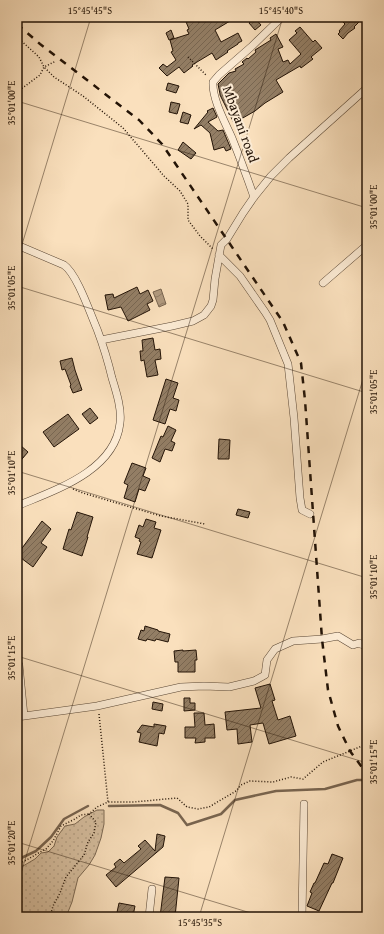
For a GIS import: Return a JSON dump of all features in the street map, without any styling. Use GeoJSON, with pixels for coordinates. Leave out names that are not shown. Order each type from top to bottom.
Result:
{"type":"FeatureCollection","features":[{"type":"Feature","properties":{"kind":"street","name":"Mbayani road"},"geometry":{"type":"LineString","coordinates":[[254,197],[216,100],[213,90],[213,82],[282,17]]}},
{"type":"Feature","properties":{"kind":"street"},"geometry":{"type":"LineString","coordinates":[[101,340],[172,326],[193,321],[204,316],[213,300],[221,245],[227,239],[254,197],[271,176],[289,158],[367,88]]}},
{"type":"Feature","properties":{"kind":"street"},"geometry":{"type":"LineString","coordinates":[[17,245],[68,267],[72,273],[84,297],[101,340],[116,393],[120,421],[119,431],[115,441],[107,454],[95,467],[66,485],[17,506]]}},
{"type":"Feature","properties":{"kind":"street"},"geometry":{"type":"LineString","coordinates":[[323,283],[367,245]]}},
{"type":"Feature","properties":{"kind":"street"},"geometry":{"type":"LineString","coordinates":[[219,255],[240,276],[265,312],[270,320],[288,364],[300,498],[302,510],[310,514]]}},
{"type":"Feature","properties":{"kind":"street"},"geometry":{"type":"LineString","coordinates":[[19,665],[20,717],[98,706],[181,687],[229,687],[254,682],[264,675],[267,660],[276,649],[293,641],[322,639],[338,636],[353,645],[359,644],[367,647]]}},
{"type":"Feature","properties":{"kind":"street"},"geometry":{"type":"LineString","coordinates":[[302,917],[304,804]]}},
{"type":"Feature","properties":{"kind":"street"},"geometry":{"type":"LineString","coordinates":[[149,917],[152,889]]}},
{"type":"Feature","properties":{"kind":"path"},"geometry":{"type":"LineString","coordinates":[[17,37],[39,57],[44,67],[54,78],[83,96],[123,128],[164,176],[180,191],[188,204],[188,220],[200,236],[219,255]]}},
{"type":"Feature","properties":{"kind":"path"},"geometry":{"type":"LineString","coordinates":[[188,57],[213,82]]}},
{"type":"Feature","properties":{"kind":"path"},"geometry":{"type":"LineString","coordinates":[[17,92],[40,75],[44,67],[56,61]]}},
{"type":"Feature","properties":{"kind":"path"},"geometry":{"type":"LineString","coordinates":[[66,485],[83,493],[161,516],[205,524]]}},
{"type":"Feature","properties":{"kind":"path"},"geometry":{"type":"LineString","coordinates":[[98,706],[108,802]]}},
{"type":"Feature","properties":{"kind":"path"},"geometry":{"type":"LineString","coordinates":[[17,865],[46,849],[53,841],[61,826],[75,820],[81,815],[90,814],[97,807],[108,802],[134,802],[177,798],[187,807],[209,807],[236,791],[241,784],[250,781],[274,782],[291,777],[303,779],[323,762],[367,744]]}},
{"type":"Feature","properties":{"kind":"path"},"geometry":{"type":"LineString","coordinates":[[50,917],[53,906],[66,877],[84,855],[88,842],[94,832],[96,822],[90,814]]}},
{"type":"Feature","properties":{"kind":"shaded area"},"geometry":{"type":"Polygon","coordinates":[[[97,810],[104,810],[104,824],[101,838],[95,855],[78,878],[72,902],[66,917],[17,917],[17,867],[23,866],[35,859],[41,853],[48,852],[54,846],[57,837],[65,826],[75,824],[97,810]]]}},
{"type":"Feature","properties":{"kind":"water"},"geometry":{"type":"Polygon","coordinates":[[[161,289],[166,304],[159,307],[153,292],[161,289]]]}},
{"type":"Feature","properties":{"kind":"building"},"geometry":{"type":"Polygon","coordinates":[[[184,17],[196,17],[198,22],[217,17],[227,17],[230,21],[215,30],[221,42],[238,33],[242,41],[216,60],[212,53],[192,65],[193,66],[184,73],[179,67],[167,76],[159,68],[163,64],[167,67],[176,60],[171,52],[173,51],[170,40],[189,34],[187,30],[189,29],[184,17]]]}},
{"type":"Feature","properties":{"kind":"building"},"geometry":{"type":"Polygon","coordinates":[[[254,17],[261,25],[255,30],[249,23],[254,17]]]}},
{"type":"Feature","properties":{"kind":"building"},"geometry":{"type":"Polygon","coordinates":[[[348,17],[364,17],[343,39],[338,34],[345,24],[342,21],[348,17]]]}},
{"type":"Feature","properties":{"kind":"building"},"geometry":{"type":"Polygon","coordinates":[[[300,27],[313,42],[315,40],[322,48],[311,57],[313,59],[301,68],[300,66],[276,80],[283,92],[234,123],[220,95],[218,84],[229,73],[236,71],[235,69],[244,64],[242,62],[247,58],[248,59],[256,52],[255,50],[271,40],[270,38],[276,34],[283,47],[278,49],[283,62],[288,60],[290,64],[301,54],[289,40],[297,33],[295,31],[300,27]]]}},
{"type":"Feature","properties":{"kind":"building"},"geometry":{"type":"Polygon","coordinates":[[[171,30],[174,38],[169,40],[166,33],[171,30]]]}},
{"type":"Feature","properties":{"kind":"building"},"geometry":{"type":"Polygon","coordinates":[[[168,83],[179,86],[176,93],[166,90],[168,83]]]}},
{"type":"Feature","properties":{"kind":"building"},"geometry":{"type":"Polygon","coordinates":[[[171,102],[180,104],[177,114],[169,112],[171,102]]]}},
{"type":"Feature","properties":{"kind":"building"},"geometry":{"type":"Polygon","coordinates":[[[213,108],[217,117],[208,122],[218,131],[223,130],[231,149],[226,151],[224,147],[214,150],[210,133],[201,125],[194,129],[208,112],[207,111],[213,108]]]}},
{"type":"Feature","properties":{"kind":"building"},"geometry":{"type":"Polygon","coordinates":[[[183,112],[191,115],[188,124],[180,122],[183,112]]]}},
{"type":"Feature","properties":{"kind":"building"},"geometry":{"type":"Polygon","coordinates":[[[183,142],[196,153],[191,159],[178,150],[183,142]]]}},
{"type":"Feature","properties":{"kind":"building"},"geometry":{"type":"Polygon","coordinates":[[[137,287],[140,294],[148,290],[153,301],[147,304],[150,310],[128,321],[121,307],[108,310],[105,295],[113,294],[114,298],[137,287]]]}},
{"type":"Feature","properties":{"kind":"building"},"geometry":{"type":"Polygon","coordinates":[[[153,338],[155,350],[160,349],[161,359],[155,360],[158,375],[147,377],[144,360],[141,361],[140,351],[143,351],[142,340],[153,338]]]}},
{"type":"Feature","properties":{"kind":"building"},"geometry":{"type":"Polygon","coordinates":[[[72,358],[82,390],[73,393],[65,369],[62,370],[60,361],[72,358]]]}},
{"type":"Feature","properties":{"kind":"building"},"geometry":{"type":"Polygon","coordinates":[[[166,379],[178,383],[173,398],[179,400],[176,411],[170,409],[165,424],[153,420],[166,379]]]}},
{"type":"Feature","properties":{"kind":"building"},"geometry":{"type":"Polygon","coordinates":[[[90,408],[98,418],[90,424],[82,414],[90,408]]]}},
{"type":"Feature","properties":{"kind":"building"},"geometry":{"type":"Polygon","coordinates":[[[68,414],[79,429],[54,447],[43,432],[68,414]]]}},
{"type":"Feature","properties":{"kind":"building"},"geometry":{"type":"Polygon","coordinates":[[[168,426],[176,430],[171,441],[175,443],[172,451],[165,449],[160,462],[152,458],[161,436],[163,437],[168,426]]]}},
{"type":"Feature","properties":{"kind":"building"},"geometry":{"type":"Polygon","coordinates":[[[219,439],[230,440],[229,459],[218,459],[219,439]]]}},
{"type":"Feature","properties":{"kind":"building"},"geometry":{"type":"Polygon","coordinates":[[[20,445],[28,452],[17,465],[17,456],[19,452],[17,448],[20,445]]]}},
{"type":"Feature","properties":{"kind":"building"},"geometry":{"type":"Polygon","coordinates":[[[132,463],[146,468],[143,476],[150,479],[145,491],[139,489],[135,502],[124,498],[128,485],[124,483],[132,463]]]}},
{"type":"Feature","properties":{"kind":"building"},"geometry":{"type":"Polygon","coordinates":[[[238,509],[250,512],[248,518],[236,515],[238,509]]]}},
{"type":"Feature","properties":{"kind":"building"},"geometry":{"type":"Polygon","coordinates":[[[77,512],[93,517],[82,556],[63,549],[69,529],[71,530],[77,512]]]}},
{"type":"Feature","properties":{"kind":"building"},"geometry":{"type":"Polygon","coordinates":[[[146,519],[156,522],[154,528],[161,530],[152,558],[137,554],[141,542],[139,541],[140,539],[135,537],[139,525],[143,527],[146,519]]]}},
{"type":"Feature","properties":{"kind":"building"},"geometry":{"type":"Polygon","coordinates":[[[42,521],[51,529],[41,543],[47,547],[33,567],[17,555],[42,521]]]}},
{"type":"Feature","properties":{"kind":"building"},"geometry":{"type":"Polygon","coordinates":[[[145,626],[170,634],[168,642],[156,639],[155,641],[147,639],[146,641],[138,639],[141,630],[144,631],[145,626]]]}},
{"type":"Feature","properties":{"kind":"building"},"geometry":{"type":"Polygon","coordinates":[[[196,650],[197,660],[195,660],[195,672],[178,672],[178,662],[175,662],[174,651],[196,650]]]}},
{"type":"Feature","properties":{"kind":"building"},"geometry":{"type":"Polygon","coordinates":[[[270,684],[275,700],[272,701],[278,720],[290,716],[296,736],[269,744],[263,723],[250,725],[252,742],[238,744],[237,729],[227,730],[225,712],[261,708],[255,688],[270,684]]]}},
{"type":"Feature","properties":{"kind":"building"},"geometry":{"type":"Polygon","coordinates":[[[184,698],[190,698],[190,703],[195,703],[195,710],[184,711],[184,698]]]}},
{"type":"Feature","properties":{"kind":"building"},"geometry":{"type":"Polygon","coordinates":[[[153,702],[163,704],[162,711],[152,709],[153,702]]]}},
{"type":"Feature","properties":{"kind":"building"},"geometry":{"type":"Polygon","coordinates":[[[194,713],[204,713],[205,725],[214,724],[215,738],[205,738],[205,742],[195,743],[196,738],[185,738],[185,727],[195,727],[194,713]]]}},
{"type":"Feature","properties":{"kind":"building"},"geometry":{"type":"Polygon","coordinates":[[[154,724],[166,726],[164,734],[159,733],[157,746],[139,742],[141,733],[137,732],[142,725],[154,727],[154,724]]]}},
{"type":"Feature","properties":{"kind":"building"},"geometry":{"type":"Polygon","coordinates":[[[157,834],[165,836],[163,847],[116,887],[106,875],[116,867],[114,864],[120,859],[124,863],[141,849],[138,846],[145,840],[155,851],[157,834]]]}},
{"type":"Feature","properties":{"kind":"building"},"geometry":{"type":"Polygon","coordinates":[[[332,854],[343,858],[333,883],[319,911],[307,906],[312,893],[310,892],[324,863],[328,864],[332,854]]]}},
{"type":"Feature","properties":{"kind":"building"},"geometry":{"type":"Polygon","coordinates":[[[165,877],[179,878],[175,917],[160,917],[165,877]]]}},
{"type":"Feature","properties":{"kind":"building"},"geometry":{"type":"Polygon","coordinates":[[[119,903],[135,906],[133,916],[116,917],[119,903]]]}},
{"type":"Feature","properties":{"kind":"waterway"},"geometry":{"type":"LineString","coordinates":[[109,806],[160,805],[178,813],[187,825],[221,814],[235,800],[276,791],[325,789],[357,780],[367,780]]}},
{"type":"Feature","properties":{"kind":"waterway"},"geometry":{"type":"LineString","coordinates":[[17,860],[36,851],[51,837],[64,819],[88,806]]}},
{"type":"Feature","properties":{"kind":"railway"},"geometry":{"type":"LineString","coordinates":[[17,24],[40,44],[139,120],[162,144],[283,322],[301,363],[322,639],[328,690],[338,726],[350,751],[367,774]]}}]}
